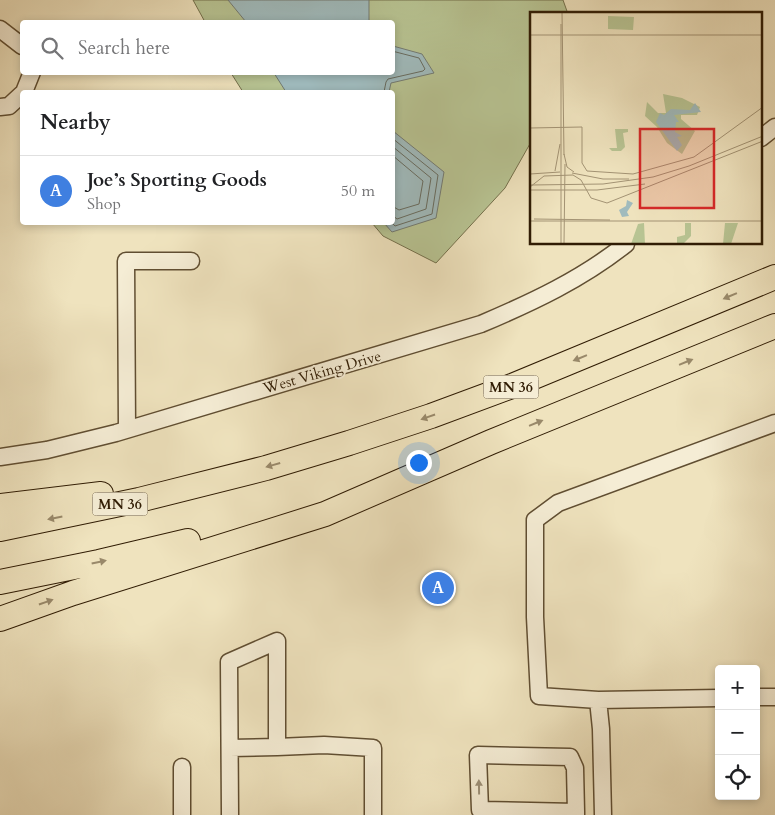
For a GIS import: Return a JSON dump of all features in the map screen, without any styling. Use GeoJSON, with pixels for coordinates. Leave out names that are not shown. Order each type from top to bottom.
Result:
{"type":"FeatureCollection","features":[{"type":"Feature","properties":{"kind":"highway","name":"MN 36"},"geometry":{"type":"LineString","coordinates":[[0,529],[139,500],[348,444],[449,410],[512,386],[775,277]]}},
{"type":"Feature","properties":{"kind":"highway","name":"MN 36"},"geometry":{"type":"LineString","coordinates":[[0,582],[169,547],[352,493],[491,442],[775,326]]}},
{"type":"Feature","properties":{"kind":"highway"},"geometry":{"type":"LineString","coordinates":[[0,618],[73,593],[325,514],[491,442]]}},
{"type":"Feature","properties":{"kind":"highway"},"geometry":{"type":"LineString","coordinates":[[0,506],[94,495],[239,474]]}},
{"type":"Feature","properties":{"kind":"street"},"geometry":{"type":"LineString","coordinates":[[0,29],[20,44]]}},
{"type":"Feature","properties":{"kind":"street"},"geometry":{"type":"LineString","coordinates":[[25,90],[31,75]]}},
{"type":"Feature","properties":{"kind":"street"},"geometry":{"type":"LineString","coordinates":[[0,107],[9,106],[20,97]]}},
{"type":"Feature","properties":{"kind":"street"},"geometry":{"type":"LineString","coordinates":[[762,137],[775,127]]}},
{"type":"Feature","properties":{"kind":"street","name":"West Viking Drive"},"geometry":{"type":"LineString","coordinates":[[0,457],[46,450],[127,429],[481,324],[561,288],[600,264],[625,245]]}},
{"type":"Feature","properties":{"kind":"street"},"geometry":{"type":"LineString","coordinates":[[127,429],[126,261],[190,261]]}},
{"type":"Feature","properties":{"kind":"street"},"geometry":{"type":"LineString","coordinates":[[715,698],[598,700],[540,696],[535,617],[535,520],[558,502],[775,423]]}},
{"type":"Feature","properties":{"kind":"street"},"geometry":{"type":"LineString","coordinates":[[230,815],[229,662],[277,641],[278,747]]}},
{"type":"Feature","properties":{"kind":"street"},"geometry":{"type":"LineString","coordinates":[[760,697],[775,697]]}},
{"type":"Feature","properties":{"kind":"street"},"geometry":{"type":"LineString","coordinates":[[598,700],[601,729],[603,815]]}},
{"type":"Feature","properties":{"kind":"street"},"geometry":{"type":"LineString","coordinates":[[230,748],[324,745],[373,748],[373,815]]}},
{"type":"Feature","properties":{"kind":"street"},"geometry":{"type":"LineString","coordinates":[[478,755],[570,757],[574,768],[576,814],[480,810],[478,755]]}},
{"type":"Feature","properties":{"kind":"street"},"geometry":{"type":"LineString","coordinates":[[182,767],[182,815]]}},
{"type":"Feature","properties":{"kind":"green space"},"geometry":{"type":"Polygon","coordinates":[[[193,0],[563,0],[567,12],[530,12],[530,144],[505,188],[436,263],[383,236],[374,225],[395,225],[395,90],[242,90],[232,75],[395,75],[395,20],[204,20],[193,0]]]}},
{"type":"Feature","properties":{"kind":"water"},"geometry":{"type":"Polygon","coordinates":[[[228,0],[369,0],[369,20],[244,20],[228,0]]]}},
{"type":"Feature","properties":{"kind":"water"},"geometry":{"type":"Polygon","coordinates":[[[395,47],[422,54],[434,73],[391,83],[389,90],[285,90],[275,75],[395,75],[395,47]]]}},
{"type":"Feature","properties":{"kind":"water"},"geometry":{"type":"Polygon","coordinates":[[[395,133],[444,172],[436,218],[392,232],[386,225],[395,225],[395,133]]]}},
{"type":"Feature","properties":{"kind":"place","name":"Joe’s Sporting Goods"},"geometry":{"type":"Point","coordinates":[438,588]}}]}
